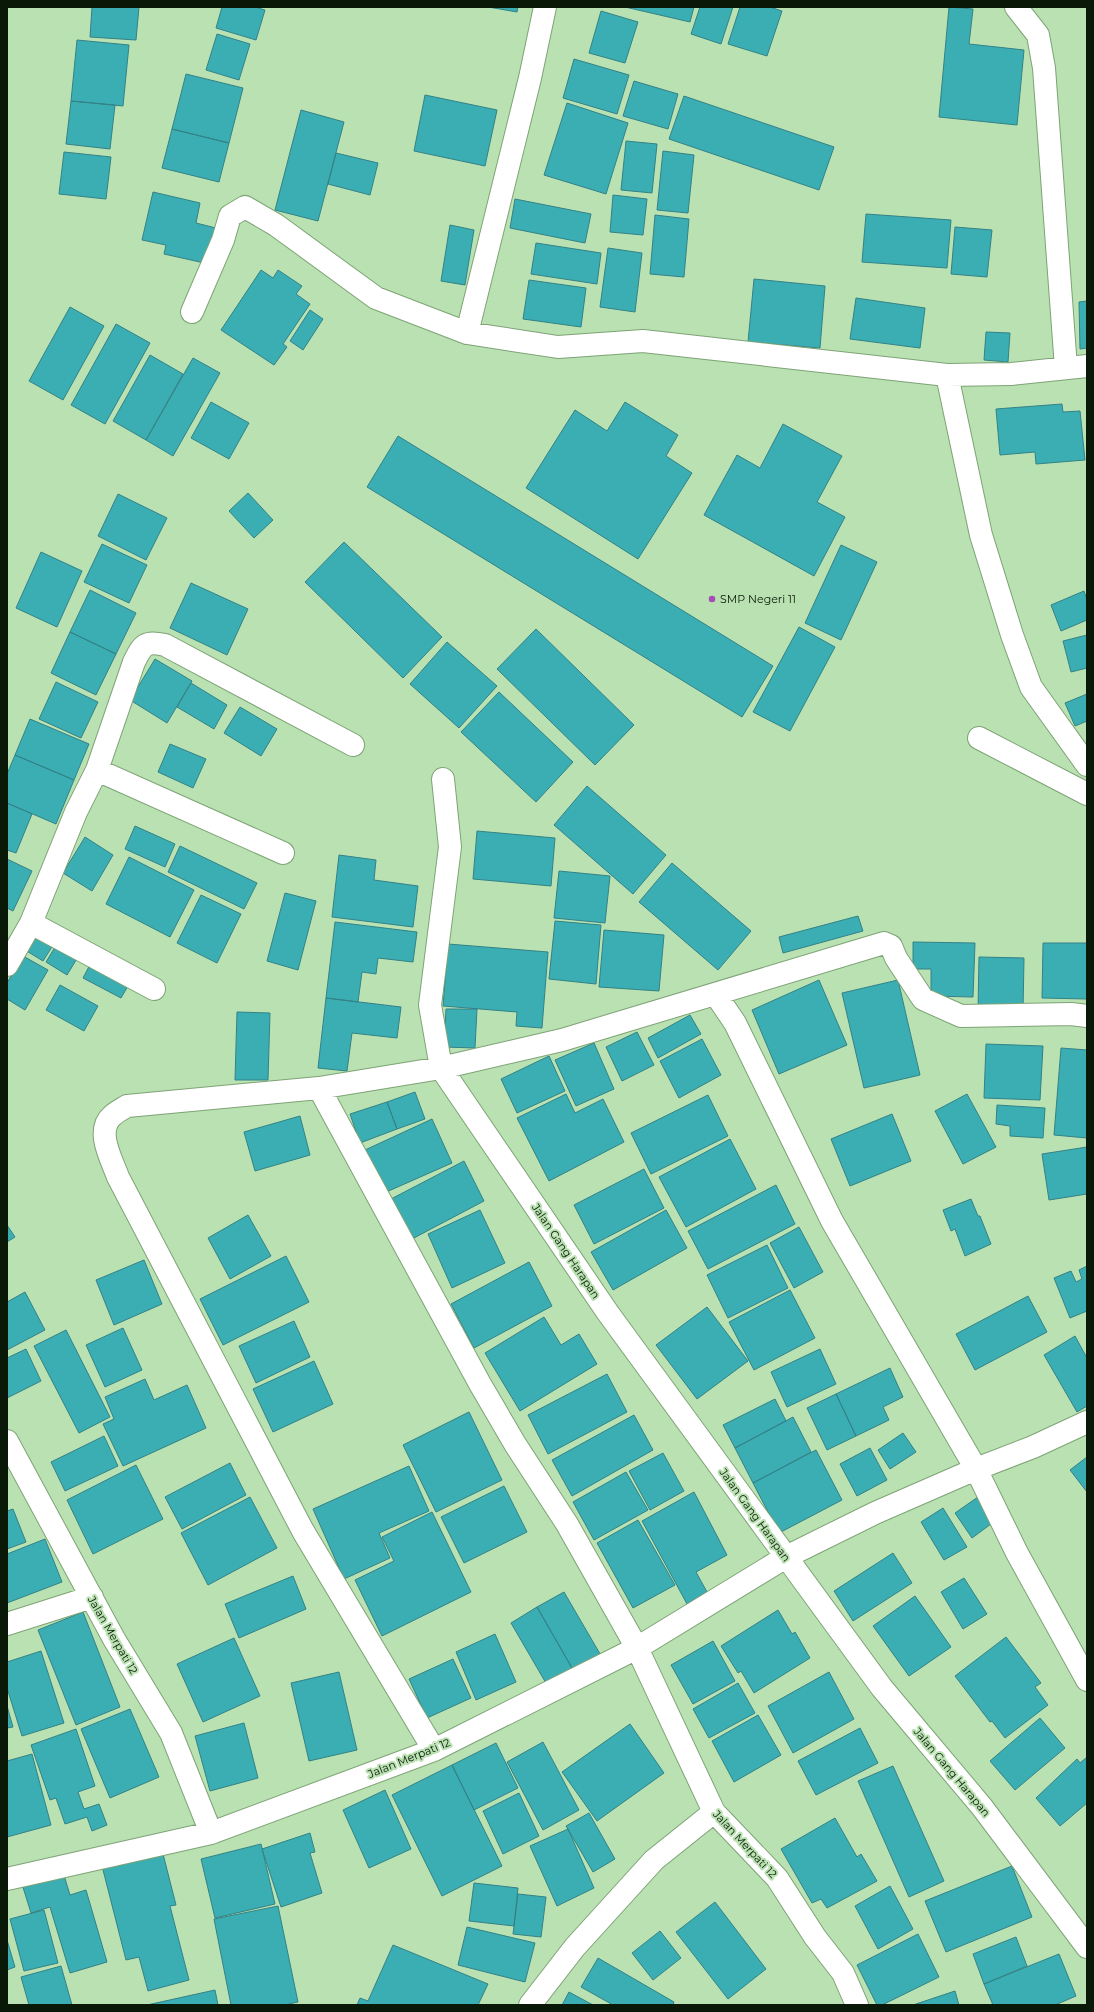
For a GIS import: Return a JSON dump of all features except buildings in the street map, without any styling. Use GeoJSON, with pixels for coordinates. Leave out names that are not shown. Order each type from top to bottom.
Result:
{"type":"FeatureCollection","features":[{"type":"Feature","properties":{"kind":"street"},"geometry":{"type":"LineString","coordinates":[[467,333],[530,78],[545,7]]}},
{"type":"Feature","properties":{"kind":"street"},"geometry":{"type":"LineString","coordinates":[[192,312],[223,240],[230,216],[245,207],[276,225],[376,298],[467,333],[558,347],[643,341],[947,376],[1010,374],[1077,367],[1044,68],[1038,35],[1016,7]]}},
{"type":"Feature","properties":{"kind":"street"},"geometry":{"type":"LineString","coordinates":[[947,376],[981,535],[1012,635],[1031,687],[1087,765]]}},
{"type":"Feature","properties":{"kind":"street"},"geometry":{"type":"LineString","coordinates":[[7,965],[31,923],[76,812],[96,770],[134,662],[141,647],[151,642],[165,644],[353,744]]}},
{"type":"Feature","properties":{"kind":"street"},"geometry":{"type":"LineString","coordinates":[[979,738],[1087,794]]}},
{"type":"Feature","properties":{"kind":"street"},"geometry":{"type":"LineString","coordinates":[[96,770],[283,852]]}},
{"type":"Feature","properties":{"kind":"street"},"geometry":{"type":"LineString","coordinates":[[441,1068],[430,1005],[450,847],[443,779]]}},
{"type":"Feature","properties":{"kind":"street"},"geometry":{"type":"LineString","coordinates":[[31,923],[154,989]]}},
{"type":"Feature","properties":{"kind":"street"},"geometry":{"type":"LineString","coordinates":[[434,1750],[303,1531],[118,1177],[106,1145],[105,1128],[111,1116],[127,1106],[319,1088],[441,1068],[562,1040],[716,995],[884,943],[891,946],[896,958],[923,999],[961,1016],[1071,1014],[1087,1016]]}},
{"type":"Feature","properties":{"kind":"street"},"geometry":{"type":"LineString","coordinates":[[716,995],[735,1023],[832,1221],[976,1469],[1017,1553],[1087,1680]]}},
{"type":"Feature","properties":{"kind":"street","name":"Jalan Gang Harapan"},"geometry":{"type":"LineString","coordinates":[[441,1068],[608,1313],[882,1688],[982,1807],[1087,1947]]}},
{"type":"Feature","properties":{"kind":"street"},"geometry":{"type":"LineString","coordinates":[[319,1088],[480,1384],[515,1444],[567,1524],[637,1648],[786,1557],[875,1513],[976,1469],[1033,1447],[1087,1422]]}},
{"type":"Feature","properties":{"kind":"street","name":"Jalan Merpati 12"},"geometry":{"type":"LineString","coordinates":[[7,1442],[92,1598],[171,1734],[212,1833],[434,1750],[637,1648],[714,1812],[777,1878],[815,1937],[843,1973],[857,2005]]}},
{"type":"Feature","properties":{"kind":"street"},"geometry":{"type":"LineString","coordinates":[[7,1624],[92,1598]]}},
{"type":"Feature","properties":{"kind":"street"},"geometry":{"type":"LineString","coordinates":[[530,2005],[575,1947],[654,1860],[714,1812]]}},
{"type":"Feature","properties":{"kind":"street"},"geometry":{"type":"LineString","coordinates":[[7,1879],[212,1833]]}},
{"type":"Feature","properties":{"kind":"place","name":"SMP Negeri 11"},"geometry":{"type":"Point","coordinates":[712,599]}}]}
